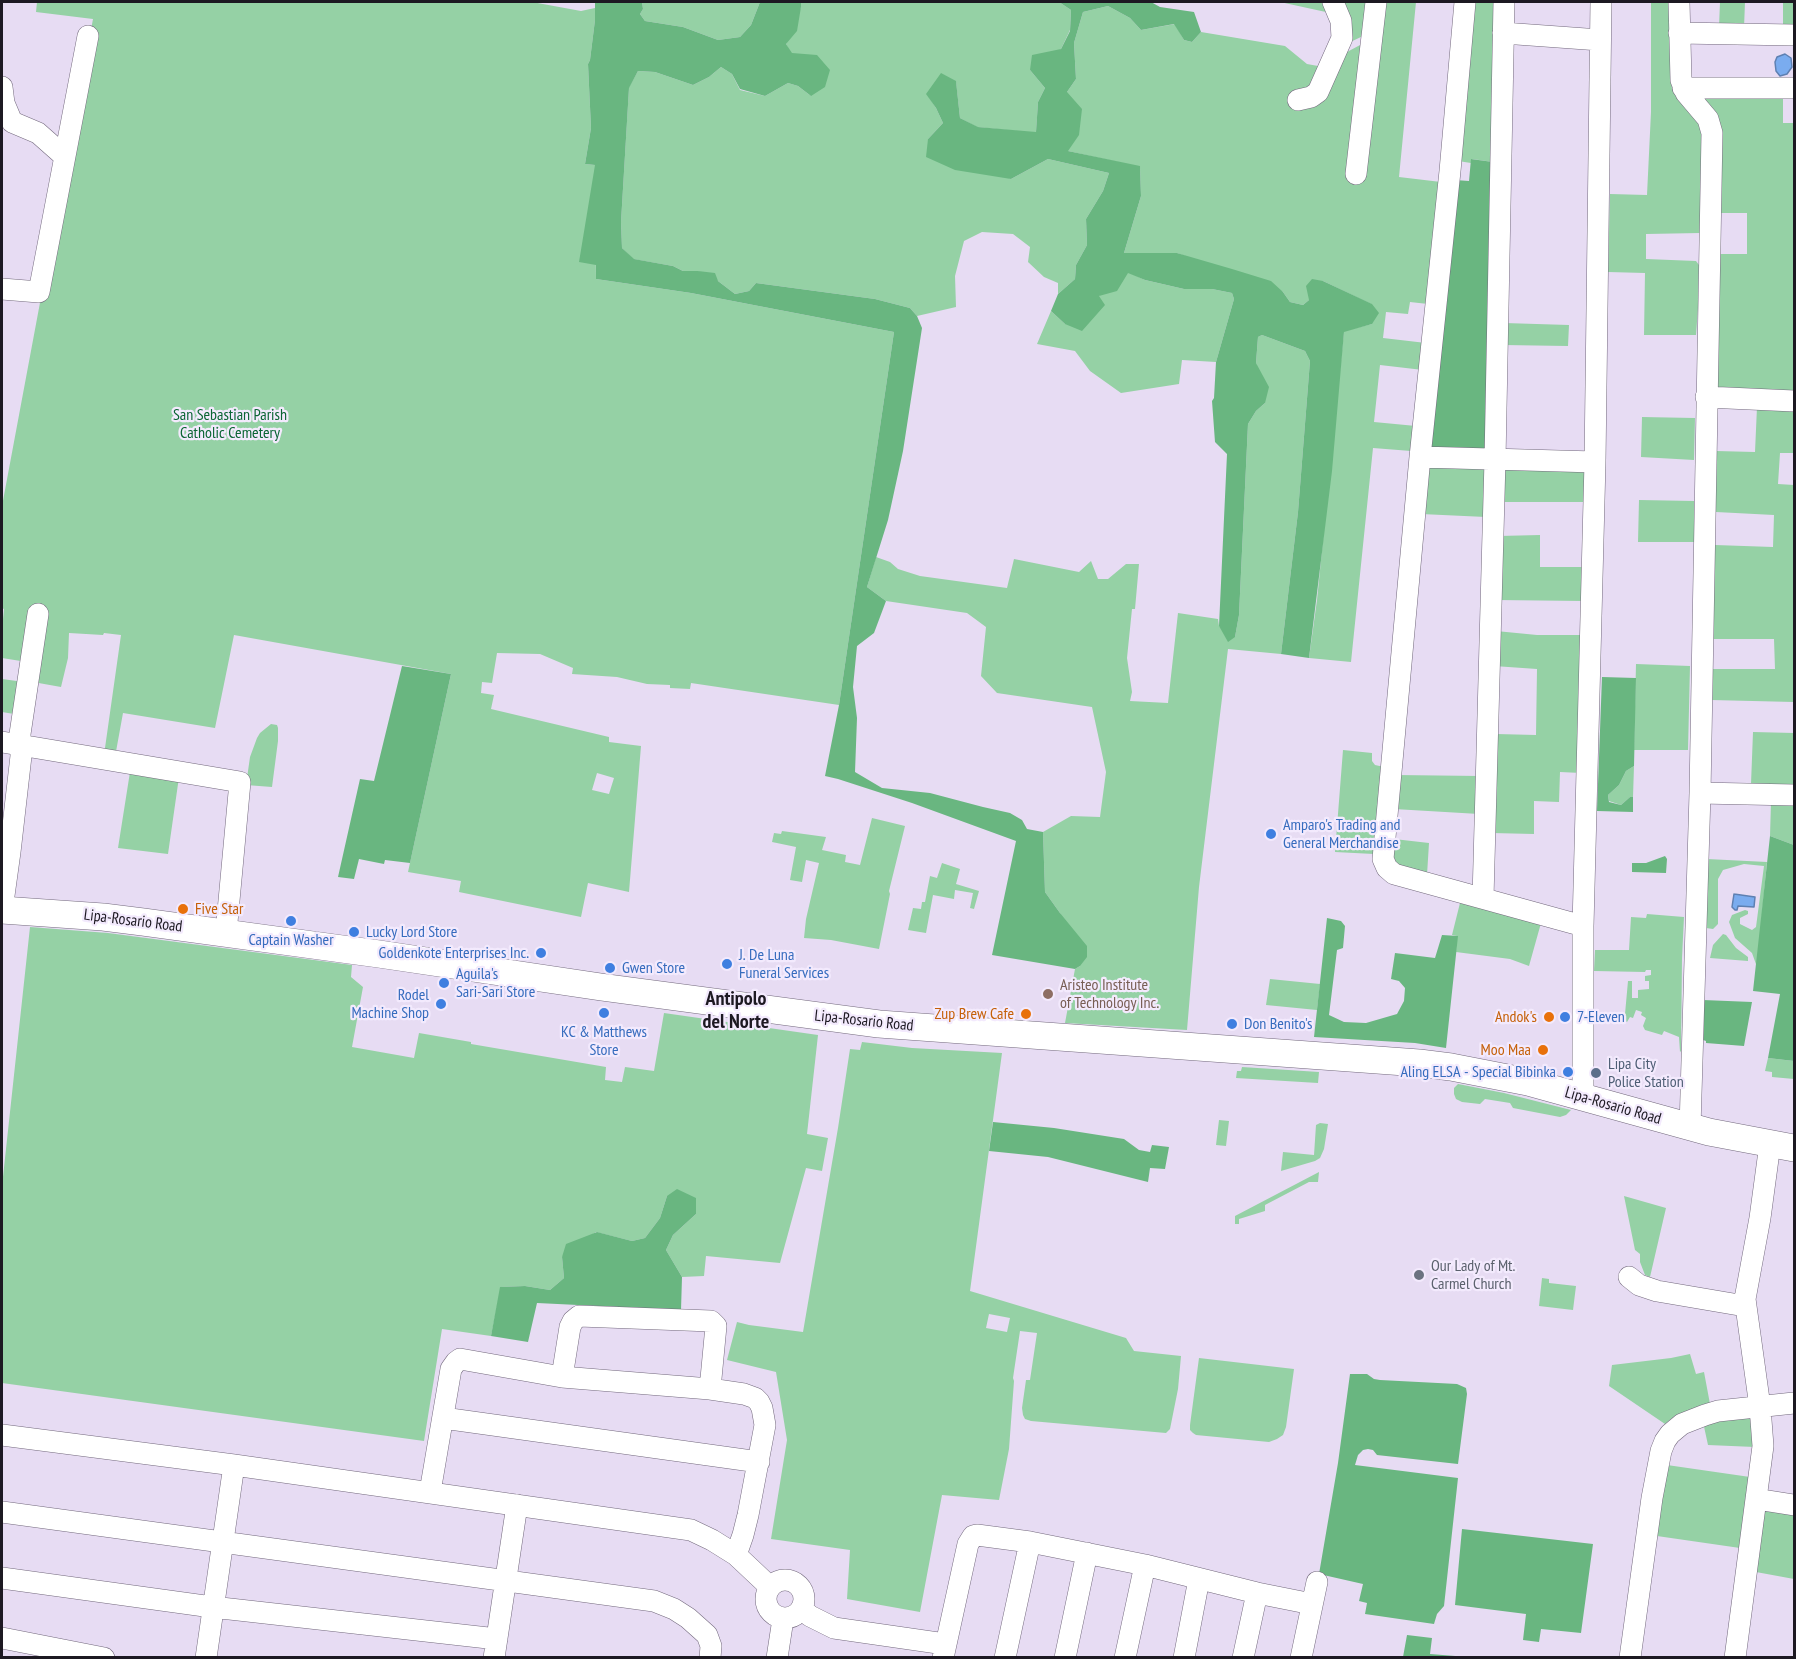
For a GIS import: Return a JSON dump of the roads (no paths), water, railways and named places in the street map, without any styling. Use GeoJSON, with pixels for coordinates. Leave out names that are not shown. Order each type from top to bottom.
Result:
{"type":"FeatureCollection","features":[{"type":"Feature","properties":{"kind":"main road","name":"Lipa-Rosario Road"},"geometry":{"type":"LineString","coordinates":[[2,910],[103,917],[879,1024],[1419,1063],[1466,1069],[1583,1097],[1690,1128],[1782,1146]]}},
{"type":"Feature","properties":{"kind":"street"},"geometry":{"type":"LineString","coordinates":[[1298,100],[1311,98],[1318,92],[1342,38],[1340,17],[1332,2]]}},
{"type":"Feature","properties":{"kind":"street"},"geometry":{"type":"LineString","coordinates":[[1356,174],[1376,2]]}},
{"type":"Feature","properties":{"kind":"street"},"geometry":{"type":"LineString","coordinates":[[1465,2],[1383,860],[1394,874],[1583,926]]}},
{"type":"Feature","properties":{"kind":"street"},"geometry":{"type":"LineString","coordinates":[[1483,898],[1504,2]]}},
{"type":"Feature","properties":{"kind":"street"},"geometry":{"type":"LineString","coordinates":[[1583,1097],[1583,926],[1595,462],[1601,2]]}},
{"type":"Feature","properties":{"kind":"street"},"geometry":{"type":"LineString","coordinates":[[1679,2],[1680,74],[1683,88],[1707,119],[1712,133],[1700,793],[1690,1128]]}},
{"type":"Feature","properties":{"kind":"street"},"geometry":{"type":"LineString","coordinates":[[1503,33],[1600,40]]}},
{"type":"Feature","properties":{"kind":"street"},"geometry":{"type":"LineString","coordinates":[[1679,33],[1794,35]]}},
{"type":"Feature","properties":{"kind":"street"},"geometry":{"type":"LineString","coordinates":[[2,289],[39,292],[88,36]]}},
{"type":"Feature","properties":{"kind":"street"},"geometry":{"type":"LineString","coordinates":[[1335,54],[1358,41],[1372,37]]}},
{"type":"Feature","properties":{"kind":"street"},"geometry":{"type":"LineString","coordinates":[[2,87],[5,113],[12,122],[38,134],[64,156]]}},
{"type":"Feature","properties":{"kind":"street"},"geometry":{"type":"LineString","coordinates":[[1683,88],[1794,88]]}},
{"type":"Feature","properties":{"kind":"street"},"geometry":{"type":"LineString","coordinates":[[1706,397],[1794,401]]}},
{"type":"Feature","properties":{"kind":"street"},"geometry":{"type":"LineString","coordinates":[[1420,457],[1595,462]]}},
{"type":"Feature","properties":{"kind":"street"},"geometry":{"type":"LineString","coordinates":[[11,744],[20,734],[38,614]]}},
{"type":"Feature","properties":{"kind":"street"},"geometry":{"type":"LineString","coordinates":[[2,910],[21,756],[11,744]]}},
{"type":"Feature","properties":{"kind":"street"},"geometry":{"type":"LineString","coordinates":[[11,744],[240,782],[226,933]]}},
{"type":"Feature","properties":{"kind":"street"},"geometry":{"type":"LineString","coordinates":[[1700,793],[1794,795]]}},
{"type":"Feature","properties":{"kind":"street"},"geometry":{"type":"LineString","coordinates":[[1735,1658],[1763,1446],[1760,1407],[1745,1306],[1782,1146]]}},
{"type":"Feature","properties":{"kind":"street"},"geometry":{"type":"LineString","coordinates":[[1629,1277],[1639,1285],[1657,1291],[1745,1306]]}},
{"type":"Feature","properties":{"kind":"street"},"geometry":{"type":"LineString","coordinates":[[562,1377],[570,1327],[579,1316],[711,1321],[716,1326],[710,1389]]}},
{"type":"Feature","properties":{"kind":"street"},"geometry":{"type":"LineString","coordinates":[[430,1492],[451,1369],[460,1359],[562,1377],[710,1389],[744,1394],[759,1402],[765,1425],[743,1535],[736,1555]]}},
{"type":"Feature","properties":{"kind":"street"},"geometry":{"type":"LineString","coordinates":[[1630,1658],[1655,1479],[1665,1441],[1682,1424],[1718,1411],[1794,1403]]}},
{"type":"Feature","properties":{"kind":"street"},"geometry":{"type":"LineString","coordinates":[[443,1418],[759,1462]]}},
{"type":"Feature","properties":{"kind":"street"},"geometry":{"type":"LineString","coordinates":[[2,1435],[234,1464],[692,1530],[736,1555],[770,1587]]}},
{"type":"Feature","properties":{"kind":"street"},"geometry":{"type":"LineString","coordinates":[[206,1658],[234,1464]]}},
{"type":"Feature","properties":{"kind":"street"},"geometry":{"type":"LineString","coordinates":[[1756,1499],[1794,1505]]}},
{"type":"Feature","properties":{"kind":"street"},"geometry":{"type":"LineString","coordinates":[[2,1578],[325,1621],[496,1648],[517,1505]]}},
{"type":"Feature","properties":{"kind":"street"},"geometry":{"type":"LineString","coordinates":[[2,1512],[635,1598],[665,1604],[688,1618],[707,1635],[711,1646],[710,1658]]}},
{"type":"Feature","properties":{"kind":"street"},"geometry":{"type":"LineString","coordinates":[[802,1610],[834,1628],[944,1651],[968,1544],[973,1536],[982,1534],[1145,1565],[1312,1604]]}},
{"type":"Feature","properties":{"kind":"street"},"geometry":{"type":"LineString","coordinates":[[1005,1658],[1030,1542]]}},
{"type":"Feature","properties":{"kind":"street"},"geometry":{"type":"LineString","coordinates":[[1065,1658],[1087,1553]]}},
{"type":"Feature","properties":{"kind":"street"},"geometry":{"type":"LineString","coordinates":[[1125,1658],[1145,1565]]}},
{"type":"Feature","properties":{"kind":"street"},"geometry":{"type":"LineString","coordinates":[[1184,1658],[1198,1579]]}},
{"type":"Feature","properties":{"kind":"street"},"geometry":{"type":"LineString","coordinates":[[781,1580],[794,1581],[799,1585],[805,1597],[802,1610],[794,1617],[783,1619],[772,1614],[766,1604],[770,1587],[781,1580]]}},
{"type":"Feature","properties":{"kind":"street"},"geometry":{"type":"LineString","coordinates":[[1301,1658],[1317,1582]]}},
{"type":"Feature","properties":{"kind":"street"},"geometry":{"type":"LineString","coordinates":[[1243,1658],[1257,1593]]}},
{"type":"Feature","properties":{"kind":"street"},"geometry":{"type":"LineString","coordinates":[[777,1658],[783,1619]]}},
{"type":"Feature","properties":{"kind":"street"},"geometry":{"type":"LineString","coordinates":[[2,1638],[104,1658]]}},
{"type":"Feature","properties":{"kind":"water"},"geometry":{"type":"Polygon","coordinates":[[[1785,54],[1791,58],[1792,67],[1787,74],[1780,76],[1776,71],[1775,62],[1777,57],[1785,54]]]}},
{"type":"Feature","properties":{"kind":"water"},"geometry":{"type":"Polygon","coordinates":[[[1734,894],[1755,897],[1754,907],[1738,906],[1735,910],[1732,907],[1734,894]]]}},
{"type":"Feature","properties":{"kind":"place","name":"Amparo's Trading and General Merchandise"},"geometry":{"type":"Point","coordinates":[1271,834]}},
{"type":"Feature","properties":{"kind":"place","name":"Five Star"},"geometry":{"type":"Point","coordinates":[183,909]}},
{"type":"Feature","properties":{"kind":"place","name":"Captain Washer"},"geometry":{"type":"Point","coordinates":[291,921]}},
{"type":"Feature","properties":{"kind":"place","name":"Lucky Lord Store"},"geometry":{"type":"Point","coordinates":[354,932]}},
{"type":"Feature","properties":{"kind":"place","name":"Goldenkote Enterprises Inc."},"geometry":{"type":"Point","coordinates":[541,953]}},
{"type":"Feature","properties":{"kind":"place","name":"J. De Luna Funeral Services"},"geometry":{"type":"Point","coordinates":[727,964]}},
{"type":"Feature","properties":{"kind":"place","name":"Gwen Store"},"geometry":{"type":"Point","coordinates":[610,968]}},
{"type":"Feature","properties":{"kind":"place","name":"Aguila's Sari-Sari Store"},"geometry":{"type":"Point","coordinates":[444,983]}},
{"type":"Feature","properties":{"kind":"place","name":"Aristeo Institute of Technology Inc."},"geometry":{"type":"Point","coordinates":[1048,994]}},
{"type":"Feature","properties":{"kind":"place","name":"Rodel Machine Shop"},"geometry":{"type":"Point","coordinates":[441,1004]}},
{"type":"Feature","properties":{"kind":"place","name":"KC & Matthews Store"},"geometry":{"type":"Point","coordinates":[604,1013]}},
{"type":"Feature","properties":{"kind":"place","name":"Zup Brew Cafe"},"geometry":{"type":"Point","coordinates":[1026,1014]}},
{"type":"Feature","properties":{"kind":"place","name":"Andok's"},"geometry":{"type":"Point","coordinates":[1549,1017]}},
{"type":"Feature","properties":{"kind":"place","name":"7-Eleven"},"geometry":{"type":"Point","coordinates":[1565,1017]}},
{"type":"Feature","properties":{"kind":"place","name":"Don Benito's"},"geometry":{"type":"Point","coordinates":[1232,1024]}},
{"type":"Feature","properties":{"kind":"place","name":"Moo Maa"},"geometry":{"type":"Point","coordinates":[1543,1050]}},
{"type":"Feature","properties":{"kind":"place","name":"Aling ELSA - Special Bibinka"},"geometry":{"type":"Point","coordinates":[1568,1072]}},
{"type":"Feature","properties":{"kind":"place","name":"Lipa City Police Station"},"geometry":{"type":"Point","coordinates":[1596,1073]}},
{"type":"Feature","properties":{"kind":"place","name":"Our Lady of Mt. Carmel Church"},"geometry":{"type":"Point","coordinates":[1419,1275]}},
{"type":"Feature","properties":{"kind":"district","name":"Antipolo del Norte"},"geometry":{"type":"Point","coordinates":[736,1010]}},
{"type":"Feature","properties":{"kind":"park label","name":"San Sebastian Parish Catholic Cemetery"},"geometry":{"type":"Point","coordinates":[230,424]}}]}
